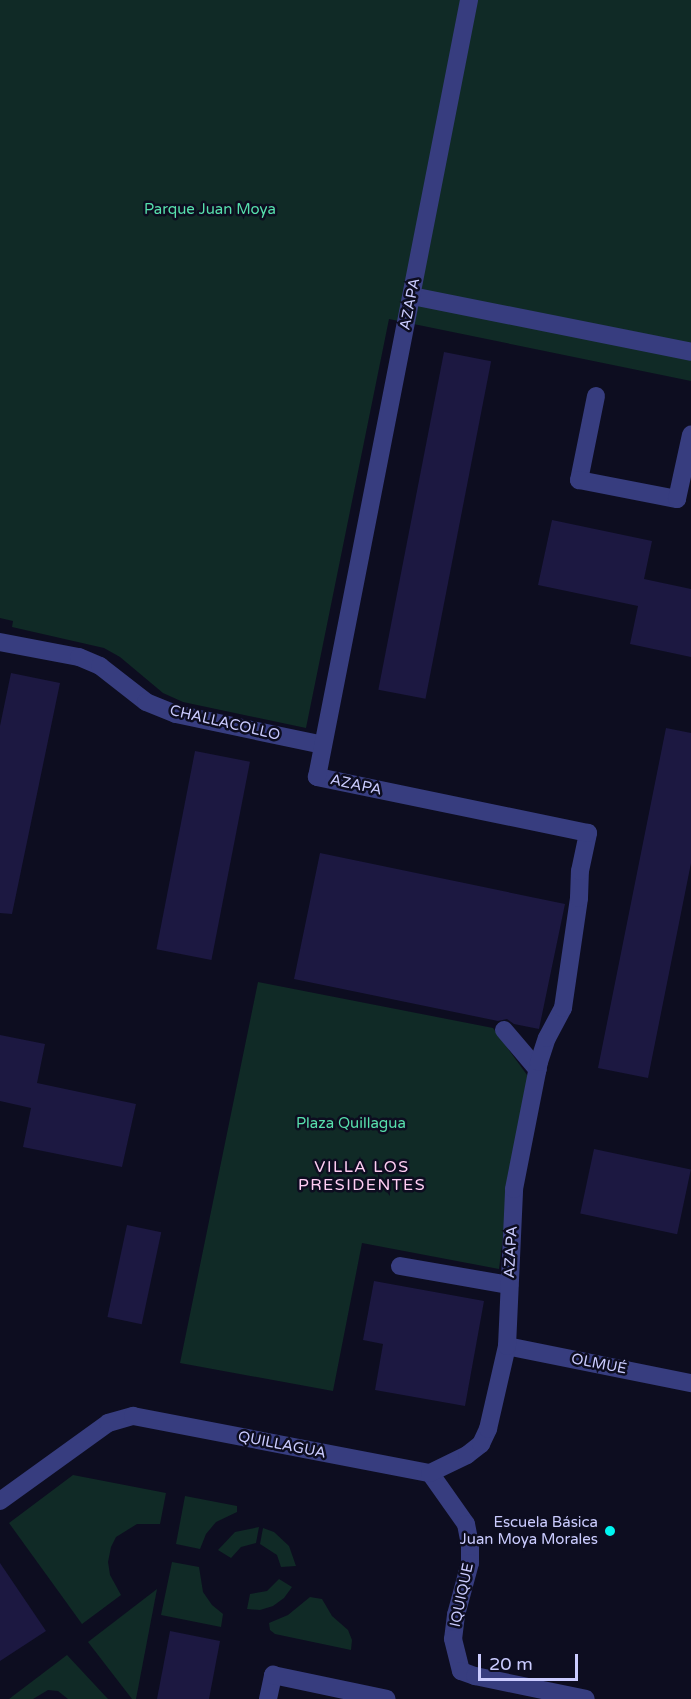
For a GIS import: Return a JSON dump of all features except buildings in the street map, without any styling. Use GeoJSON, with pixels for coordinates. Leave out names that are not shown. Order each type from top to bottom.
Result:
{"type":"FeatureCollection","features":[{"type":"Feature","properties":{"kind":"street","name":"AZAPA"},"geometry":{"type":"LineString","coordinates":[[470,0],[317,777],[588,833],[580,871],[579,898],[563,1008],[547,1038],[537,1070],[514,1189],[507,1346]]}},
{"type":"Feature","properties":{"kind":"street"},"geometry":{"type":"LineString","coordinates":[[412,296],[691,352]]}},
{"type":"Feature","properties":{"kind":"street"},"geometry":{"type":"LineString","coordinates":[[596,396],[579,480],[677,499],[691,435]]}},
{"type":"Feature","properties":{"kind":"street","name":"CHALLACOLLO"},"geometry":{"type":"LineString","coordinates":[[0,642],[79,657],[100,666],[146,702],[176,714],[323,745]]}},
{"type":"Feature","properties":{"kind":"street"},"geometry":{"type":"LineString","coordinates":[[504,1030],[537,1070]]}},
{"type":"Feature","properties":{"kind":"street"},"geometry":{"type":"LineString","coordinates":[[400,1266],[509,1285]]}},
{"type":"Feature","properties":{"kind":"street"},"geometry":{"type":"LineString","coordinates":[[430,1473],[467,1455],[481,1444],[488,1429],[507,1346]]}},
{"type":"Feature","properties":{"kind":"street","name":"OLMUÉ"},"geometry":{"type":"LineString","coordinates":[[507,1346],[691,1383]]}},
{"type":"Feature","properties":{"kind":"street","name":"QUILLAGUA"},"geometry":{"type":"LineString","coordinates":[[0,1501],[108,1422],[133,1416],[430,1473]]}},
{"type":"Feature","properties":{"kind":"street","name":"IQUIQUE"},"geometry":{"type":"LineString","coordinates":[[430,1473],[466,1524],[471,1544],[470,1563],[456,1615],[453,1639],[461,1671],[532,1694],[586,1699]]}},
{"type":"Feature","properties":{"kind":"street"},"geometry":{"type":"LineString","coordinates":[[268,1699],[273,1675],[387,1699]]}},
{"type":"Feature","properties":{"kind":"green space","name":"Parque Juan Moya"},"geometry":{"type":"Polygon","coordinates":[[[0,0],[691,0],[691,381],[389,319],[306,728],[183,702],[163,693],[120,657],[104,648],[12,627],[13,621],[0,618],[0,0]]]}},
{"type":"Feature","properties":{"kind":"green space","name":"Plaza Quillagua"},"geometry":{"type":"Polygon","coordinates":[[[258,982],[493,1028],[530,1079],[509,1189],[499,1269],[362,1243],[333,1391],[180,1363],[258,982]]]}},
{"type":"Feature","properties":{"kind":"green space"},"geometry":{"type":"Polygon","coordinates":[[[73,1475],[166,1493],[160,1524],[137,1524],[116,1537],[108,1562],[110,1575],[121,1595],[82,1624],[9,1523],[73,1475]]]}},
{"type":"Feature","properties":{"kind":"green space"},"geometry":{"type":"Polygon","coordinates":[[[185,1496],[237,1506],[237,1512],[216,1522],[206,1534],[200,1549],[176,1544],[185,1496]]]}},
{"type":"Feature","properties":{"kind":"green space"},"geometry":{"type":"Polygon","coordinates":[[[259,1527],[256,1543],[241,1547],[231,1558],[218,1550],[235,1532],[259,1527]]]}},
{"type":"Feature","properties":{"kind":"green space"},"geometry":{"type":"Polygon","coordinates":[[[263,1528],[274,1532],[289,1546],[296,1566],[281,1567],[277,1555],[260,1544],[263,1528]]]}},
{"type":"Feature","properties":{"kind":"green space"},"geometry":{"type":"Polygon","coordinates":[[[172,1562],[199,1567],[203,1592],[212,1605],[223,1614],[221,1627],[161,1615],[172,1562]]]}},
{"type":"Feature","properties":{"kind":"green space"},"geometry":{"type":"Polygon","coordinates":[[[279,1579],[292,1587],[284,1598],[273,1606],[260,1610],[247,1609],[250,1594],[267,1591],[279,1579]]]}},
{"type":"Feature","properties":{"kind":"green space"},"geometry":{"type":"Polygon","coordinates":[[[157,1589],[136,1699],[132,1699],[88,1642],[157,1589]]]}},
{"type":"Feature","properties":{"kind":"green space"},"geometry":{"type":"Polygon","coordinates":[[[310,1597],[322,1599],[332,1616],[348,1630],[352,1640],[351,1650],[275,1634],[270,1630],[269,1623],[288,1615],[310,1597]]]}},
{"type":"Feature","properties":{"kind":"green space"},"geometry":{"type":"Polygon","coordinates":[[[67,1655],[108,1699],[68,1699],[58,1691],[48,1690],[33,1699],[9,1699],[67,1655]]]}},
{"type":"Feature","properties":{"kind":"place","name":"Escuela Básica Juan Moya Morales"},"geometry":{"type":"Point","coordinates":[610,1531]}},
{"type":"Feature","properties":{"kind":"district","name":"VILLA LOS PRESIDENTES"},"geometry":{"type":"Point","coordinates":[362,1176]}}]}
